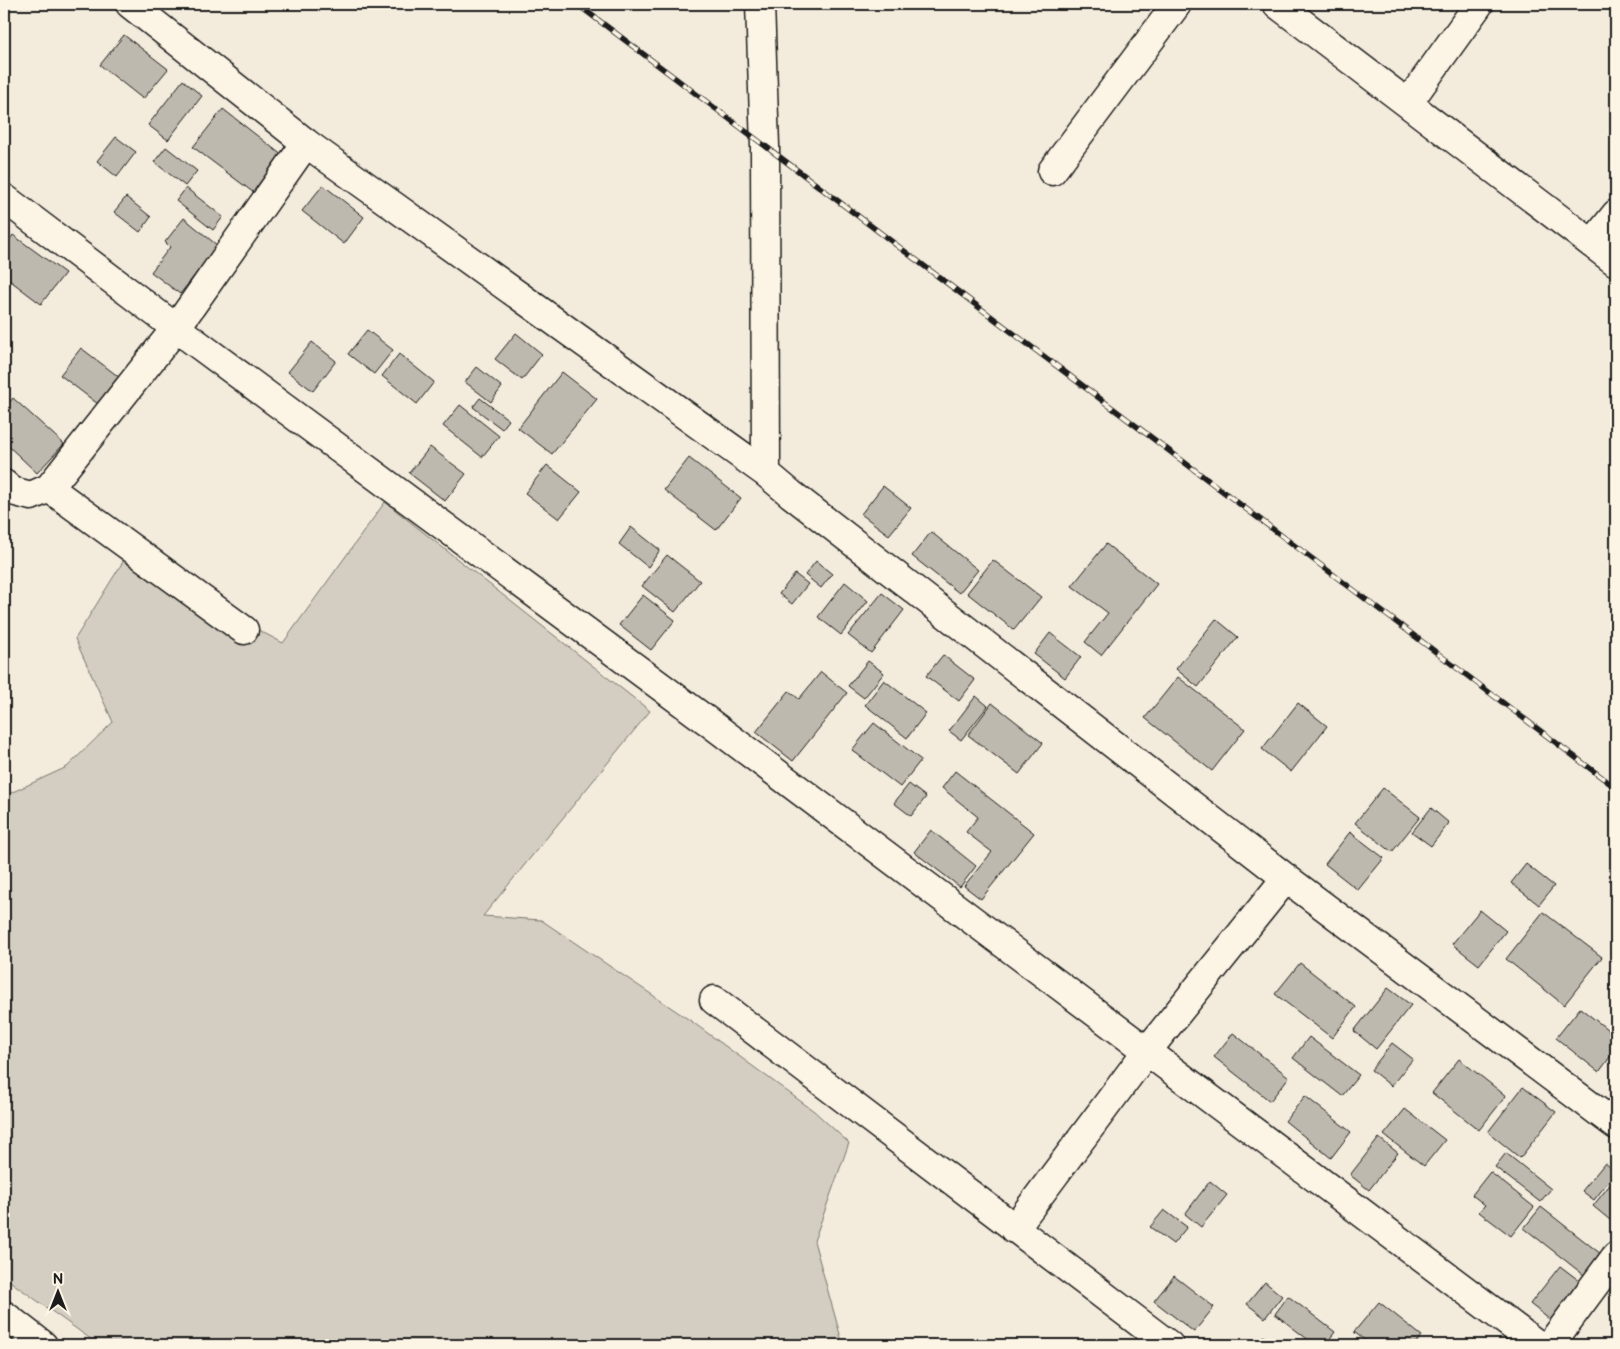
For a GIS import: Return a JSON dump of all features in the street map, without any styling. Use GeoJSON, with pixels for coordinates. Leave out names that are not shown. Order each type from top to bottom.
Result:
{"type":"FeatureCollection","features":[{"type":"Feature","properties":{"kind":"street"},"geometry":{"type":"LineString","coordinates":[[130,4],[306,143],[766,473],[1286,878],[1616,1125]]}},
{"type":"Feature","properties":{"kind":"street"},"geometry":{"type":"LineString","coordinates":[[760,4],[765,146],[766,473]]}},
{"type":"Feature","properties":{"kind":"street"},"geometry":{"type":"LineString","coordinates":[[1052,171],[1177,4]]}},
{"type":"Feature","properties":{"kind":"street"},"geometry":{"type":"LineString","coordinates":[[1276,4],[1616,262]]}},
{"type":"Feature","properties":{"kind":"street"},"geometry":{"type":"LineString","coordinates":[[1408,103],[1479,4]]}},
{"type":"Feature","properties":{"kind":"street"},"geometry":{"type":"LineString","coordinates":[[4,484],[12,491],[30,496],[49,488],[176,328],[306,143]]}},
{"type":"Feature","properties":{"kind":"street"},"geometry":{"type":"LineString","coordinates":[[4,198],[176,328],[706,720],[1538,1345]]}},
{"type":"Feature","properties":{"kind":"street"},"geometry":{"type":"LineString","coordinates":[[1592,244],[1616,214]]}},
{"type":"Feature","properties":{"kind":"street"},"geometry":{"type":"LineString","coordinates":[[49,488],[244,630]]}},
{"type":"Feature","properties":{"kind":"street"},"geometry":{"type":"LineString","coordinates":[[1014,1228],[1147,1051],[1286,878]]}},
{"type":"Feature","properties":{"kind":"street"},"geometry":{"type":"LineString","coordinates":[[714,1000],[1169,1345]]}},
{"type":"Feature","properties":{"kind":"street"},"geometry":{"type":"LineString","coordinates":[[1550,1345],[1616,1256]]}},
{"type":"Feature","properties":{"kind":"street"},"geometry":{"type":"LineString","coordinates":[[4,1315],[43,1345]]}},
{"type":"Feature","properties":{"kind":"shaded area"},"geometry":{"type":"Polygon","coordinates":[[[385,502],[650,711],[483,916],[541,920],[691,1021],[814,1111],[849,1143],[814,1241],[843,1345],[99,1345],[4,1277],[4,796],[67,767],[113,722],[75,639],[124,560],[283,643],[385,502]]]}},
{"type":"Feature","properties":{"kind":"building"},"geometry":{"type":"Polygon","coordinates":[[[124,35],[168,69],[143,99],[100,65],[124,35]]]}},
{"type":"Feature","properties":{"kind":"building"},"geometry":{"type":"Polygon","coordinates":[[[183,80],[202,96],[168,140],[148,125],[183,80]]]}},
{"type":"Feature","properties":{"kind":"building"},"geometry":{"type":"Polygon","coordinates":[[[223,109],[283,156],[254,193],[193,147],[223,109]]]}},
{"type":"Feature","properties":{"kind":"building"},"geometry":{"type":"Polygon","coordinates":[[[116,137],[136,152],[117,177],[97,161],[116,137]]]}},
{"type":"Feature","properties":{"kind":"building"},"geometry":{"type":"Polygon","coordinates":[[[166,147],[197,171],[185,186],[154,162],[166,147]]]}},
{"type":"Feature","properties":{"kind":"building"},"geometry":{"type":"Polygon","coordinates":[[[323,185],[364,217],[344,244],[302,211],[323,185]]]}},
{"type":"Feature","properties":{"kind":"building"},"geometry":{"type":"Polygon","coordinates":[[[186,188],[223,217],[213,230],[176,201],[186,188]]]}},
{"type":"Feature","properties":{"kind":"building"},"geometry":{"type":"Polygon","coordinates":[[[126,197],[151,217],[140,232],[114,212],[126,197]]]}},
{"type":"Feature","properties":{"kind":"building"},"geometry":{"type":"Polygon","coordinates":[[[184,218],[218,246],[180,294],[151,272],[170,247],[165,242],[184,218]]]}},
{"type":"Feature","properties":{"kind":"building"},"geometry":{"type":"Polygon","coordinates":[[[13,235],[65,273],[41,304],[4,276],[4,247],[13,235]]]}},
{"type":"Feature","properties":{"kind":"building"},"geometry":{"type":"Polygon","coordinates":[[[367,330],[393,350],[374,374],[348,354],[367,330]]]}},
{"type":"Feature","properties":{"kind":"building"},"geometry":{"type":"Polygon","coordinates":[[[516,333],[542,354],[522,380],[495,359],[516,333]]]}},
{"type":"Feature","properties":{"kind":"building"},"geometry":{"type":"Polygon","coordinates":[[[312,342],[336,361],[313,391],[288,372],[312,342]]]}},
{"type":"Feature","properties":{"kind":"building"},"geometry":{"type":"Polygon","coordinates":[[[81,348],[119,377],[98,404],[60,375],[81,348]]]}},
{"type":"Feature","properties":{"kind":"building"},"geometry":{"type":"Polygon","coordinates":[[[399,354],[434,382],[417,404],[382,376],[399,354]]]}},
{"type":"Feature","properties":{"kind":"building"},"geometry":{"type":"Polygon","coordinates":[[[477,367],[502,387],[491,402],[465,382],[477,367]]]}},
{"type":"Feature","properties":{"kind":"building"},"geometry":{"type":"Polygon","coordinates":[[[562,372],[597,399],[552,454],[518,428],[562,372]]]}},
{"type":"Feature","properties":{"kind":"building"},"geometry":{"type":"Polygon","coordinates":[[[13,398],[64,444],[37,473],[4,442],[4,409],[13,398]]]}},
{"type":"Feature","properties":{"kind":"building"},"geometry":{"type":"Polygon","coordinates":[[[480,398],[509,420],[502,429],[473,407],[480,398]]]}},
{"type":"Feature","properties":{"kind":"building"},"geometry":{"type":"Polygon","coordinates":[[[460,405],[499,436],[482,457],[443,426],[460,405]]]}},
{"type":"Feature","properties":{"kind":"building"},"geometry":{"type":"Polygon","coordinates":[[[430,447],[466,474],[445,501],[409,473],[430,447]]]}},
{"type":"Feature","properties":{"kind":"building"},"geometry":{"type":"Polygon","coordinates":[[[689,458],[741,498],[716,530],[664,490],[689,458]]]}},
{"type":"Feature","properties":{"kind":"building"},"geometry":{"type":"Polygon","coordinates":[[[547,465],[581,492],[559,519],[525,493],[547,465]]]}},
{"type":"Feature","properties":{"kind":"building"},"geometry":{"type":"Polygon","coordinates":[[[883,486],[911,508],[889,535],[861,514],[883,486]]]}},
{"type":"Feature","properties":{"kind":"building"},"geometry":{"type":"Polygon","coordinates":[[[631,527],[660,550],[648,567],[619,544],[631,527]]]}},
{"type":"Feature","properties":{"kind":"building"},"geometry":{"type":"Polygon","coordinates":[[[931,532],[978,570],[959,593],[912,556],[931,532]]]}},
{"type":"Feature","properties":{"kind":"building"},"geometry":{"type":"Polygon","coordinates":[[[1106,544],[1157,584],[1101,655],[1085,642],[1108,613],[1072,586],[1106,544]]]}},
{"type":"Feature","properties":{"kind":"building"},"geometry":{"type":"Polygon","coordinates":[[[667,555],[700,581],[675,612],[642,586],[667,555]]]}},
{"type":"Feature","properties":{"kind":"building"},"geometry":{"type":"Polygon","coordinates":[[[993,560],[1041,597],[1014,630],[967,593],[993,560]]]}},
{"type":"Feature","properties":{"kind":"building"},"geometry":{"type":"Polygon","coordinates":[[[816,561],[832,574],[821,588],[805,575],[816,561]]]}},
{"type":"Feature","properties":{"kind":"building"},"geometry":{"type":"Polygon","coordinates":[[[795,574],[808,584],[792,604],[779,594],[795,574]]]}},
{"type":"Feature","properties":{"kind":"building"},"geometry":{"type":"Polygon","coordinates":[[[845,582],[868,601],[841,635],[818,617],[845,582]]]}},
{"type":"Feature","properties":{"kind":"building"},"geometry":{"type":"Polygon","coordinates":[[[882,593],[904,610],[871,653],[848,635],[882,593]]]}},
{"type":"Feature","properties":{"kind":"building"},"geometry":{"type":"Polygon","coordinates":[[[643,595],[675,620],[651,650],[619,625],[643,595]]]}},
{"type":"Feature","properties":{"kind":"building"},"geometry":{"type":"Polygon","coordinates":[[[1216,619],[1238,637],[1198,687],[1176,669],[1216,619]]]}},
{"type":"Feature","properties":{"kind":"building"},"geometry":{"type":"Polygon","coordinates":[[[1050,633],[1081,657],[1065,678],[1034,654],[1050,633]]]}},
{"type":"Feature","properties":{"kind":"building"},"geometry":{"type":"Polygon","coordinates":[[[943,655],[975,680],[959,701],[926,676],[943,655]]]}},
{"type":"Feature","properties":{"kind":"building"},"geometry":{"type":"Polygon","coordinates":[[[868,661],[884,673],[864,698],[848,686],[868,661]]]}},
{"type":"Feature","properties":{"kind":"building"},"geometry":{"type":"Polygon","coordinates":[[[821,672],[847,693],[793,761],[756,732],[789,691],[799,699],[821,672]]]}},
{"type":"Feature","properties":{"kind":"building"},"geometry":{"type":"Polygon","coordinates":[[[1178,677],[1245,729],[1212,771],[1145,718],[1178,677]]]}},
{"type":"Feature","properties":{"kind":"building"},"geometry":{"type":"Polygon","coordinates":[[[884,680],[926,713],[907,738],[865,705],[884,680]]]}},
{"type":"Feature","properties":{"kind":"building"},"geometry":{"type":"Polygon","coordinates":[[[976,696],[988,706],[961,740],[949,731],[976,696]]]}},
{"type":"Feature","properties":{"kind":"building"},"geometry":{"type":"Polygon","coordinates":[[[992,703],[1043,743],[1019,774],[968,735],[992,703]]]}},
{"type":"Feature","properties":{"kind":"building"},"geometry":{"type":"Polygon","coordinates":[[[1298,703],[1327,726],[1291,772],[1262,749],[1298,703]]]}},
{"type":"Feature","properties":{"kind":"building"},"geometry":{"type":"Polygon","coordinates":[[[874,723],[921,760],[900,787],[852,750],[874,723]]]}},
{"type":"Feature","properties":{"kind":"building"},"geometry":{"type":"Polygon","coordinates":[[[955,771],[1034,833],[981,899],[964,886],[992,852],[966,832],[978,817],[942,788],[955,771]]]}},
{"type":"Feature","properties":{"kind":"building"},"geometry":{"type":"Polygon","coordinates":[[[909,784],[926,797],[911,816],[894,803],[909,784]]]}},
{"type":"Feature","properties":{"kind":"building"},"geometry":{"type":"Polygon","coordinates":[[[1383,788],[1420,817],[1392,852],[1355,823],[1383,788]]]}},
{"type":"Feature","properties":{"kind":"building"},"geometry":{"type":"Polygon","coordinates":[[[1431,808],[1449,823],[1431,846],[1412,832],[1431,808]]]}},
{"type":"Feature","properties":{"kind":"building"},"geometry":{"type":"Polygon","coordinates":[[[931,830],[976,866],[960,887],[914,852],[931,830]]]}},
{"type":"Feature","properties":{"kind":"building"},"geometry":{"type":"Polygon","coordinates":[[[1350,832],[1384,858],[1358,890],[1325,864],[1350,832]]]}},
{"type":"Feature","properties":{"kind":"building"},"geometry":{"type":"Polygon","coordinates":[[[1526,864],[1554,886],[1539,905],[1511,883],[1526,864]]]}},
{"type":"Feature","properties":{"kind":"building"},"geometry":{"type":"Polygon","coordinates":[[[1480,910],[1506,931],[1479,965],[1452,944],[1480,910]]]}},
{"type":"Feature","properties":{"kind":"building"},"geometry":{"type":"Polygon","coordinates":[[[1543,912],[1602,957],[1564,1005],[1506,959],[1543,912]]]}},
{"type":"Feature","properties":{"kind":"building"},"geometry":{"type":"Polygon","coordinates":[[[1300,963],[1356,1007],[1332,1038],[1275,994],[1300,963]]]}},
{"type":"Feature","properties":{"kind":"building"},"geometry":{"type":"Polygon","coordinates":[[[1388,988],[1411,1005],[1376,1049],[1354,1031],[1388,988]]]}},
{"type":"Feature","properties":{"kind":"building"},"geometry":{"type":"Polygon","coordinates":[[[1580,1008],[1616,1036],[1616,1049],[1599,1072],[1556,1038],[1580,1008]]]}},
{"type":"Feature","properties":{"kind":"building"},"geometry":{"type":"Polygon","coordinates":[[[1233,1033],[1289,1077],[1270,1101],[1214,1057],[1233,1033]]]}},
{"type":"Feature","properties":{"kind":"building"},"geometry":{"type":"Polygon","coordinates":[[[1309,1037],[1359,1075],[1342,1096],[1293,1058],[1309,1037]]]}},
{"type":"Feature","properties":{"kind":"building"},"geometry":{"type":"Polygon","coordinates":[[[1392,1043],[1413,1059],[1391,1086],[1371,1070],[1392,1043]]]}},
{"type":"Feature","properties":{"kind":"building"},"geometry":{"type":"Polygon","coordinates":[[[1459,1059],[1506,1096],[1479,1130],[1432,1093],[1459,1059]]]}},
{"type":"Feature","properties":{"kind":"building"},"geometry":{"type":"Polygon","coordinates":[[[1523,1087],[1556,1112],[1520,1158],[1488,1132],[1523,1087]]]}},
{"type":"Feature","properties":{"kind":"building"},"geometry":{"type":"Polygon","coordinates":[[[1305,1096],[1351,1132],[1331,1158],[1285,1121],[1305,1096]]]}},
{"type":"Feature","properties":{"kind":"building"},"geometry":{"type":"Polygon","coordinates":[[[1405,1109],[1445,1140],[1424,1166],[1384,1135],[1405,1109]]]}},
{"type":"Feature","properties":{"kind":"building"},"geometry":{"type":"Polygon","coordinates":[[[1379,1138],[1398,1153],[1369,1190],[1350,1175],[1379,1138]]]}},
{"type":"Feature","properties":{"kind":"building"},"geometry":{"type":"Polygon","coordinates":[[[1506,1153],[1551,1189],[1540,1202],[1495,1167],[1506,1153]]]}},
{"type":"Feature","properties":{"kind":"building"},"geometry":{"type":"Polygon","coordinates":[[[1605,1163],[1616,1172],[1594,1200],[1582,1191],[1605,1163]]]}},
{"type":"Feature","properties":{"kind":"building"},"geometry":{"type":"Polygon","coordinates":[[[1490,1172],[1534,1207],[1511,1236],[1479,1212],[1485,1205],[1472,1195],[1490,1172]]]}},
{"type":"Feature","properties":{"kind":"building"},"geometry":{"type":"Polygon","coordinates":[[[1616,1177],[1616,1225],[1593,1206],[1616,1177]]]}},
{"type":"Feature","properties":{"kind":"building"},"geometry":{"type":"Polygon","coordinates":[[[1210,1181],[1227,1195],[1201,1227],[1185,1214],[1210,1181]]]}},
{"type":"Feature","properties":{"kind":"building"},"geometry":{"type":"Polygon","coordinates":[[[1541,1207],[1606,1258],[1589,1279],[1524,1228],[1541,1207]]]}},
{"type":"Feature","properties":{"kind":"building"},"geometry":{"type":"Polygon","coordinates":[[[1164,1210],[1187,1227],[1173,1244],[1150,1227],[1164,1210]]]}},
{"type":"Feature","properties":{"kind":"building"},"geometry":{"type":"Polygon","coordinates":[[[1560,1266],[1585,1285],[1554,1323],[1530,1304],[1560,1266]]]}},
{"type":"Feature","properties":{"kind":"building"},"geometry":{"type":"Polygon","coordinates":[[[1174,1276],[1214,1307],[1194,1332],[1154,1301],[1174,1276]]]}},
{"type":"Feature","properties":{"kind":"building"},"geometry":{"type":"Polygon","coordinates":[[[1265,1282],[1282,1296],[1265,1318],[1247,1304],[1265,1282]]]}},
{"type":"Feature","properties":{"kind":"building"},"geometry":{"type":"Polygon","coordinates":[[[1288,1296],[1335,1332],[1325,1345],[1315,1345],[1275,1314],[1288,1296]]]}},
{"type":"Feature","properties":{"kind":"building"},"geometry":{"type":"Polygon","coordinates":[[[1379,1302],[1422,1336],[1414,1345],[1371,1345],[1354,1332],[1379,1302]]]}},
{"type":"Feature","properties":{"kind":"building"},"geometry":{"type":"Polygon","coordinates":[[[1263,1336],[1275,1345],[1256,1345],[1263,1336]]]}},
{"type":"Feature","properties":{"kind":"railway"},"geometry":{"type":"LineString","coordinates":[[577,4],[1616,788]]}}]}
